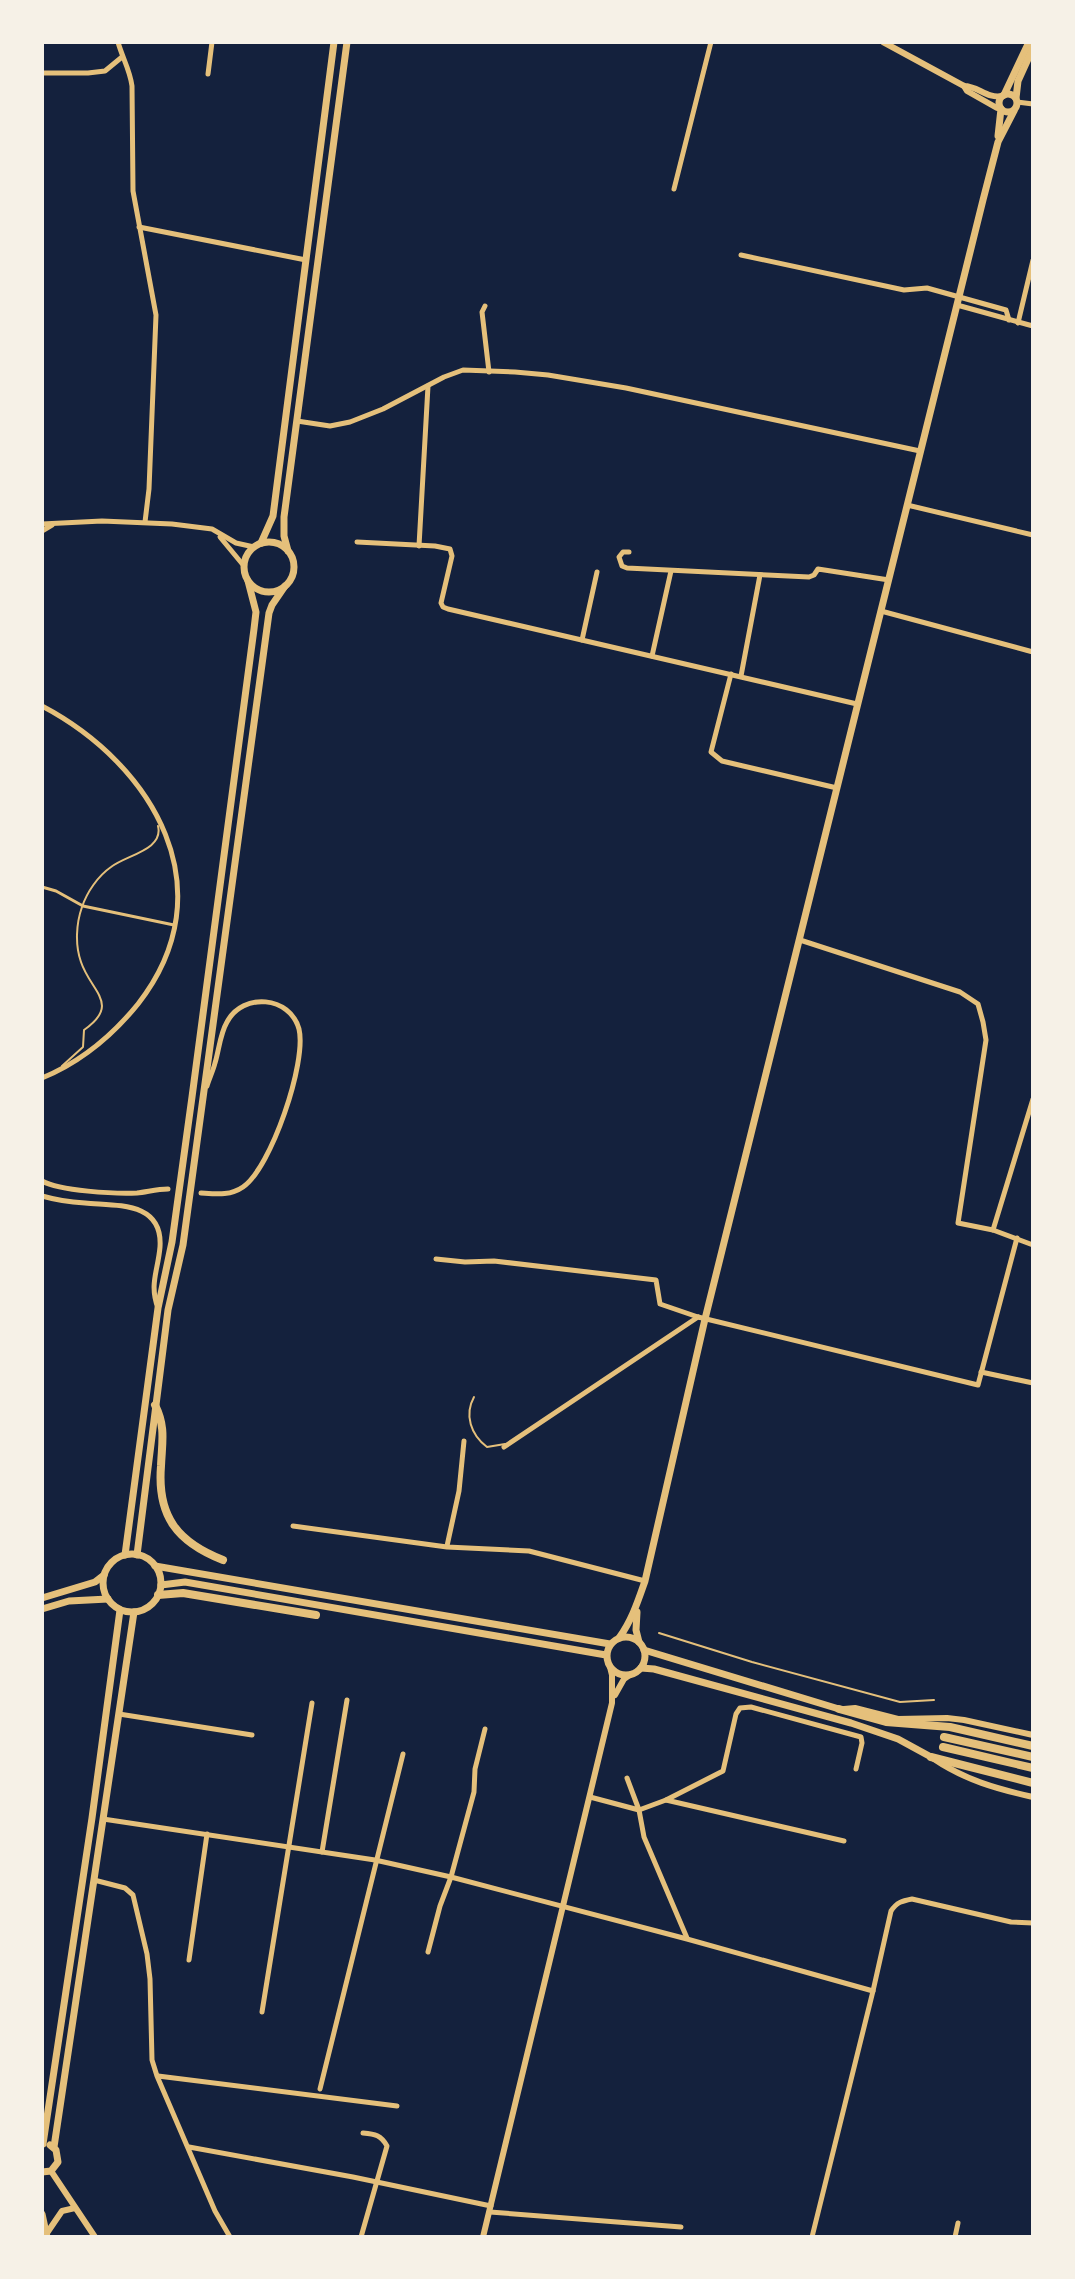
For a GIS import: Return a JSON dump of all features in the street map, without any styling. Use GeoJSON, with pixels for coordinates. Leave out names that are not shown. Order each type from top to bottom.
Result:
{"type":"FeatureCollection","features":[{"type":"Feature","properties":{"kind":"highway"},"geometry":{"type":"LineString","coordinates":[[155,1405],[163,1420],[160,1498],[169,1522],[186,1541],[204,1553],[223,1560]]}},
{"type":"Feature","properties":{"kind":"highway"},"geometry":{"type":"LineString","coordinates":[[158,1595],[183,1593],[316,1615]]}},
{"type":"Feature","properties":{"kind":"highway"},"geometry":{"type":"LineString","coordinates":[[839,1709],[886,1722],[950,1727],[1033,1746]]}},
{"type":"Feature","properties":{"kind":"highway"},"geometry":{"type":"LineString","coordinates":[[1033,1757],[944,1742],[1033,1768]]}},
{"type":"Feature","properties":{"kind":"highway"},"geometry":{"type":"LineString","coordinates":[[931,1757],[1033,1783]]}},
{"type":"Feature","properties":{"kind":"main road"},"geometry":{"type":"LineString","coordinates":[[125,1555],[158,1308],[176,1213],[254,629],[256,612],[244,566],[249,552],[258,545],[273,516],[334,42]]}},
{"type":"Feature","properties":{"kind":"main road"},"geometry":{"type":"LineString","coordinates":[[137,1555],[168,1310],[183,1245],[269,613],[290,580],[294,566],[284,529],[347,42]]}},
{"type":"Feature","properties":{"kind":"main road"},"geometry":{"type":"LineString","coordinates":[[637,1605],[636,1630],[645,1659],[641,1668],[631,1674],[619,1674],[610,1667],[606,1655],[610,1644],[627,1628],[645,1581],[702,1318],[754,1126],[998,142],[999,100],[1029,42]]}},
{"type":"Feature","properties":{"kind":"main road"},"geometry":{"type":"LineString","coordinates":[[998,142],[1014,111],[1018,81],[1033,48]]}},
{"type":"Feature","properties":{"kind":"main road"},"geometry":{"type":"LineString","coordinates":[[1003,96],[1010,94],[1017,100]]}},
{"type":"Feature","properties":{"kind":"main road"},"geometry":{"type":"LineString","coordinates":[[1000,108],[1014,111]]}},
{"type":"Feature","properties":{"kind":"main road"},"geometry":{"type":"LineString","coordinates":[[258,545],[276,543],[288,551]]}},
{"type":"Feature","properties":{"kind":"main road"},"geometry":{"type":"LineString","coordinates":[[248,581],[261,591],[278,590],[285,586]]}},
{"type":"Feature","properties":{"kind":"main road"},"geometry":{"type":"LineString","coordinates":[[42,1598],[95,1582],[116,1559],[125,1555],[144,1557],[155,1566],[161,1585],[158,1595],[148,1607],[134,1612],[120,1610],[104,1592],[104,1575]]}},
{"type":"Feature","properties":{"kind":"main road"},"geometry":{"type":"LineString","coordinates":[[155,1566],[610,1644]]}},
{"type":"Feature","properties":{"kind":"main road"},"geometry":{"type":"LineString","coordinates":[[161,1585],[185,1582],[606,1655]]}},
{"type":"Feature","properties":{"kind":"main road"},"geometry":{"type":"LineString","coordinates":[[42,1609],[69,1601],[108,1599]]}},
{"type":"Feature","properties":{"kind":"main road"},"geometry":{"type":"LineString","coordinates":[[54,2147],[43,2144],[44,2117],[92,1818],[120,1610]]}},
{"type":"Feature","properties":{"kind":"main road"},"geometry":{"type":"LineString","coordinates":[[44,2174],[57,2166],[59,2158],[54,2147],[134,1612]]}},
{"type":"Feature","properties":{"kind":"main road"},"geometry":{"type":"LineString","coordinates":[[619,1638],[630,1637],[641,1646],[839,1709]]}},
{"type":"Feature","properties":{"kind":"main road"},"geometry":{"type":"LineString","coordinates":[[641,1668],[851,1723],[898,1739],[931,1757]]}},
{"type":"Feature","properties":{"kind":"main road"},"geometry":{"type":"LineString","coordinates":[[42,2214],[47,2235]]}},
{"type":"Feature","properties":{"kind":"street"},"geometry":{"type":"LineString","coordinates":[[118,42],[132,86],[132,171],[156,315],[145,522]]}},
{"type":"Feature","properties":{"kind":"street"},"geometry":{"type":"LineString","coordinates":[[208,74],[212,42]]}},
{"type":"Feature","properties":{"kind":"street"},"geometry":{"type":"LineString","coordinates":[[674,189],[711,42]]}},
{"type":"Feature","properties":{"kind":"street"},"geometry":{"type":"LineString","coordinates":[[883,42],[964,86],[992,97],[1003,96]]}},
{"type":"Feature","properties":{"kind":"street"},"geometry":{"type":"LineString","coordinates":[[42,73],[105,71],[122,57]]}},
{"type":"Feature","properties":{"kind":"street"},"geometry":{"type":"LineString","coordinates":[[964,86],[967,91],[1000,108]]}},
{"type":"Feature","properties":{"kind":"street"},"geometry":{"type":"LineString","coordinates":[[1017,100],[1033,104]]}},
{"type":"Feature","properties":{"kind":"street"},"geometry":{"type":"LineString","coordinates":[[139,227],[306,260]]}},
{"type":"Feature","properties":{"kind":"street"},"geometry":{"type":"LineString","coordinates":[[741,255],[904,290],[927,288],[1009,320],[1033,326]]}},
{"type":"Feature","properties":{"kind":"street"},"geometry":{"type":"LineString","coordinates":[[1018,323],[1033,260]]}},
{"type":"Feature","properties":{"kind":"street"},"geometry":{"type":"LineString","coordinates":[[485,306],[482,312],[489,372]]}},
{"type":"Feature","properties":{"kind":"street"},"geometry":{"type":"LineString","coordinates":[[297,421],[330,426],[350,422],[463,370],[548,375],[601,384],[920,451]]}},
{"type":"Feature","properties":{"kind":"street"},"geometry":{"type":"LineString","coordinates":[[419,546],[428,386]]}},
{"type":"Feature","properties":{"kind":"street"},"geometry":{"type":"LineString","coordinates":[[907,505],[1033,535]]}},
{"type":"Feature","properties":{"kind":"street"},"geometry":{"type":"LineString","coordinates":[[42,524],[145,522],[212,529],[244,566]]}},
{"type":"Feature","properties":{"kind":"street"},"geometry":{"type":"LineString","coordinates":[[42,531],[53,525]]}},
{"type":"Feature","properties":{"kind":"street"},"geometry":{"type":"LineString","coordinates":[[216,533],[236,543],[258,545]]}},
{"type":"Feature","properties":{"kind":"street"},"geometry":{"type":"LineString","coordinates":[[357,542],[448,548],[452,552],[444,583],[443,607],[858,704]]}},
{"type":"Feature","properties":{"kind":"street"},"geometry":{"type":"LineString","coordinates":[[629,552],[623,552],[619,557],[622,566],[809,577],[818,569],[889,580]]}},
{"type":"Feature","properties":{"kind":"street"},"geometry":{"type":"LineString","coordinates":[[652,656],[671,571]]}},
{"type":"Feature","properties":{"kind":"street"},"geometry":{"type":"LineString","coordinates":[[582,640],[597,572]]}},
{"type":"Feature","properties":{"kind":"street"},"geometry":{"type":"LineString","coordinates":[[741,676],[760,575]]}},
{"type":"Feature","properties":{"kind":"street"},"geometry":{"type":"LineString","coordinates":[[881,611],[1033,652]]}},
{"type":"Feature","properties":{"kind":"street"},"geometry":{"type":"LineString","coordinates":[[731,674],[711,752],[722,761],[838,788]]}},
{"type":"Feature","properties":{"kind":"street"},"geometry":{"type":"LineString","coordinates":[[42,706],[75,725],[109,752],[136,782],[158,816],[174,858],[176,894],[169,950],[163,966],[134,1009],[99,1044],[42,1078]]}},
{"type":"Feature","properties":{"kind":"street"},"geometry":{"type":"LineString","coordinates":[[42,887],[83,906],[174,925]]}},
{"type":"Feature","properties":{"kind":"street"},"geometry":{"type":"LineString","coordinates":[[800,940],[960,992],[978,1004],[986,1040],[958,1223],[993,1230],[1033,1245]]}},
{"type":"Feature","properties":{"kind":"street"},"geometry":{"type":"LineString","coordinates":[[201,1193],[230,1193],[242,1188],[253,1178],[269,1153],[300,1058],[301,1041],[292,1015],[273,1003],[262,1001],[245,1004],[232,1014],[226,1022],[204,1095]]}},
{"type":"Feature","properties":{"kind":"street"},"geometry":{"type":"LineString","coordinates":[[993,1230],[1033,1099]]}},
{"type":"Feature","properties":{"kind":"street"},"geometry":{"type":"LineString","coordinates":[[42,1181],[61,1188],[88,1190],[136,1193],[168,1189]]}},
{"type":"Feature","properties":{"kind":"street"},"geometry":{"type":"LineString","coordinates":[[42,1196],[72,1202],[135,1207],[151,1219],[160,1243],[152,1293],[158,1308]]}},
{"type":"Feature","properties":{"kind":"street"},"geometry":{"type":"LineString","coordinates":[[436,1259],[494,1261],[656,1280],[660,1304],[702,1318],[978,1385],[1017,1238]]}},
{"type":"Feature","properties":{"kind":"street"},"geometry":{"type":"LineString","coordinates":[[504,1447],[702,1318]]}},
{"type":"Feature","properties":{"kind":"street"},"geometry":{"type":"LineString","coordinates":[[981,1372],[1033,1383]]}},
{"type":"Feature","properties":{"kind":"street"},"geometry":{"type":"LineString","coordinates":[[447,1547],[459,1491],[464,1441]]}},
{"type":"Feature","properties":{"kind":"street"},"geometry":{"type":"LineString","coordinates":[[293,1526],[447,1547],[529,1551],[645,1581]]}},
{"type":"Feature","properties":{"kind":"street"},"geometry":{"type":"LineString","coordinates":[[483,2237],[613,1699],[610,1667]]}},
{"type":"Feature","properties":{"kind":"street"},"geometry":{"type":"LineString","coordinates":[[613,1699],[624,1679],[631,1674]]}},
{"type":"Feature","properties":{"kind":"street"},"geometry":{"type":"LineString","coordinates":[[322,1852],[347,1700]]}},
{"type":"Feature","properties":{"kind":"street"},"geometry":{"type":"LineString","coordinates":[[262,2012],[312,1703]]}},
{"type":"Feature","properties":{"kind":"street"},"geometry":{"type":"LineString","coordinates":[[590,1797],[639,1810],[723,1771],[740,1708],[751,1707],[861,1737],[856,1769]]}},
{"type":"Feature","properties":{"kind":"street"},"geometry":{"type":"LineString","coordinates":[[839,1709],[855,1708],[898,1719],[964,1720],[1033,1735]]}},
{"type":"Feature","properties":{"kind":"street"},"geometry":{"type":"LineString","coordinates":[[118,1714],[252,1735]]}},
{"type":"Feature","properties":{"kind":"street"},"geometry":{"type":"LineString","coordinates":[[428,1952],[474,1792],[475,1769],[485,1729]]}},
{"type":"Feature","properties":{"kind":"street"},"geometry":{"type":"LineString","coordinates":[[320,2089],[403,1754]]}},
{"type":"Feature","properties":{"kind":"street"},"geometry":{"type":"LineString","coordinates":[[931,1757],[971,1780],[1033,1797]]}},
{"type":"Feature","properties":{"kind":"street"},"geometry":{"type":"LineString","coordinates":[[627,1778],[639,1810],[644,1837],[687,1939]]}},
{"type":"Feature","properties":{"kind":"street"},"geometry":{"type":"LineString","coordinates":[[666,1800],[844,1841]]}},
{"type":"Feature","properties":{"kind":"street"},"geometry":{"type":"LineString","coordinates":[[103,1819],[375,1860],[564,1905],[873,1991]]}},
{"type":"Feature","properties":{"kind":"street"},"geometry":{"type":"LineString","coordinates":[[189,1960],[207,1834]]}},
{"type":"Feature","properties":{"kind":"street"},"geometry":{"type":"LineString","coordinates":[[93,1880],[125,1888],[133,1895],[150,1979],[152,2060],[215,2211],[230,2237]]}},
{"type":"Feature","properties":{"kind":"street"},"geometry":{"type":"LineString","coordinates":[[812,2237],[891,1911],[900,1901],[912,1899],[1011,1922],[1033,1923]]}},
{"type":"Feature","properties":{"kind":"street"},"geometry":{"type":"LineString","coordinates":[[157,2076],[397,2106]]}},
{"type":"Feature","properties":{"kind":"street"},"geometry":{"type":"LineString","coordinates":[[361,2237],[387,2146],[383,2138],[376,2134],[363,2133]]}},
{"type":"Feature","properties":{"kind":"street"},"geometry":{"type":"LineString","coordinates":[[189,2147],[378,2182],[490,2209],[681,2227]]}},
{"type":"Feature","properties":{"kind":"street"},"geometry":{"type":"LineString","coordinates":[[44,2174],[75,2208],[95,2237]]}},
{"type":"Feature","properties":{"kind":"street"},"geometry":{"type":"LineString","coordinates":[[47,2235],[62,2211],[75,2208]]}},
{"type":"Feature","properties":{"kind":"street"},"geometry":{"type":"LineString","coordinates":[[955,2237],[958,2223]]}},
{"type":"Feature","properties":{"kind":"lane"},"geometry":{"type":"LineString","coordinates":[[60,1070],[83,1047],[84,1030],[101,1016],[103,1009],[78,952],[78,927],[83,906],[109,868],[155,842],[160,832],[158,816]]}},
{"type":"Feature","properties":{"kind":"lane"},"geometry":{"type":"LineString","coordinates":[[474,1397],[469,1409],[469,1421],[481,1442],[490,1447],[510,1443]]}},
{"type":"Feature","properties":{"kind":"lane"},"geometry":{"type":"LineString","coordinates":[[659,1633],[900,1702],[934,1700]]}}]}
